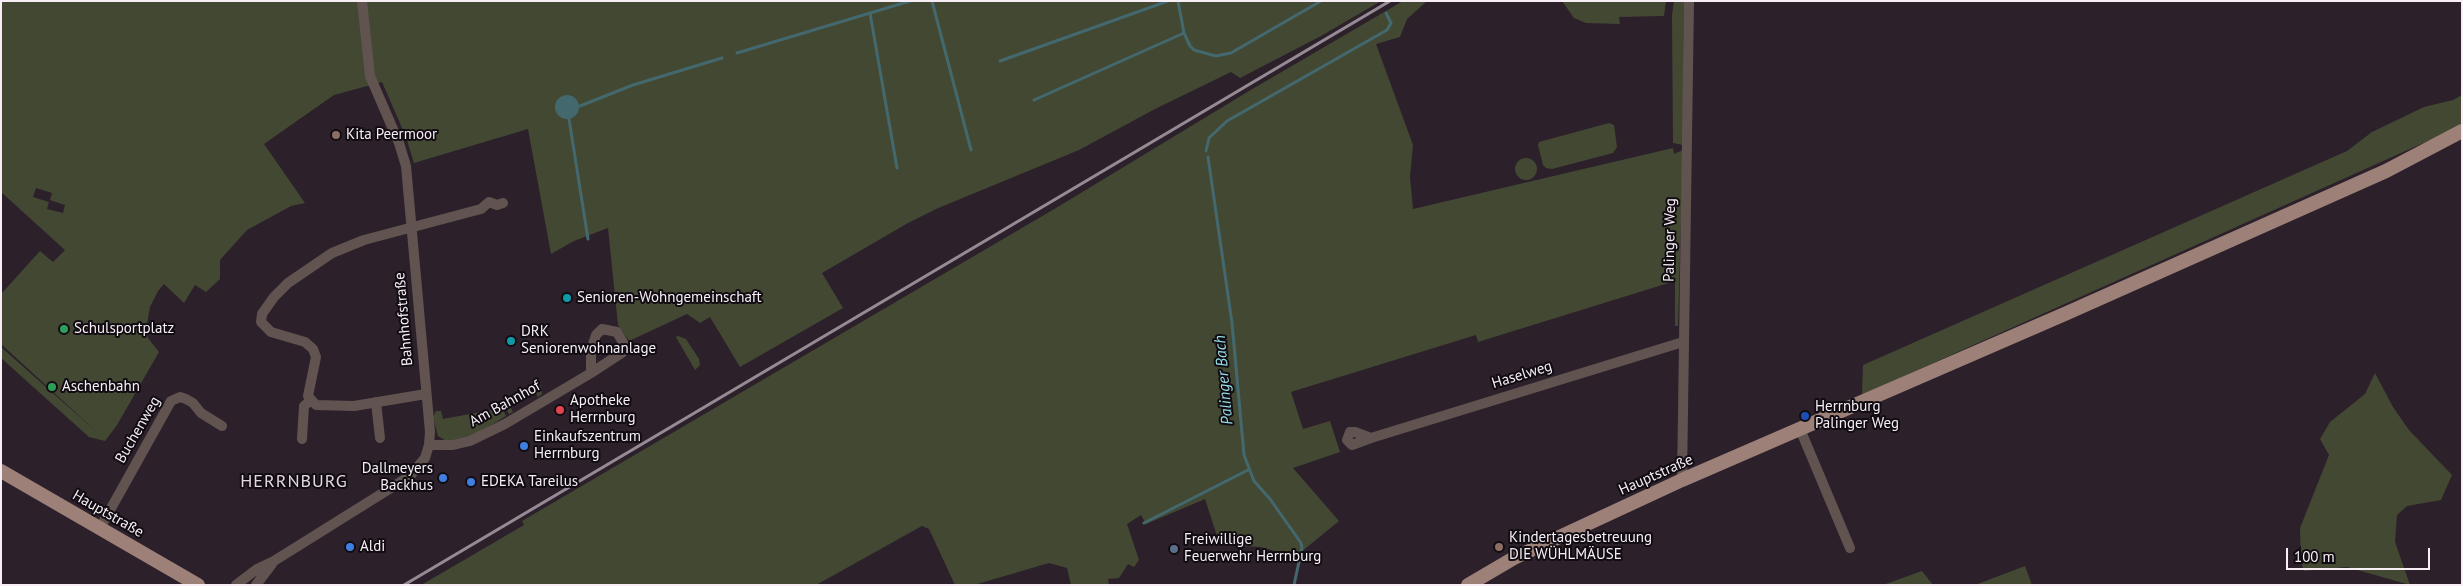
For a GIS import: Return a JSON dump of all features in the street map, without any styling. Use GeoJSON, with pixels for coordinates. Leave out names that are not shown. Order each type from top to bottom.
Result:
{"type":"FeatureCollection","features":[{"type":"Feature","properties":{"kind":"main road","name":"Hauptstraße"},"geometry":{"type":"LineString","coordinates":[[1468,585],[1514,558],[1682,480],[2067,313],[2386,170],[2462,131]]}},
{"type":"Feature","properties":{"kind":"main road","name":"Hauptstraße"},"geometry":{"type":"LineString","coordinates":[[1,471],[198,585]]}},
{"type":"Feature","properties":{"kind":"street","name":"Bahnhofstraße"},"geometry":{"type":"LineString","coordinates":[[236,585],[257,569],[274,561],[410,476],[425,458],[429,445],[430,432],[404,158],[370,76],[362,1]]}},
{"type":"Feature","properties":{"kind":"street","name":"Palinger Weg"},"geometry":{"type":"LineString","coordinates":[[1682,480],[1689,1]]}},
{"type":"Feature","properties":{"kind":"street"},"geometry":{"type":"LineString","coordinates":[[426,394],[333,407],[316,405],[310,401],[308,390],[316,357],[313,349],[305,342],[271,332],[261,322],[262,314],[288,283],[332,253],[364,240],[481,209],[488,202],[497,205],[503,203]]}},
{"type":"Feature","properties":{"kind":"street","name":"Am Bahnhof"},"geometry":{"type":"LineString","coordinates":[[429,445],[453,446],[470,441],[505,424],[591,373],[623,352],[625,346],[617,332],[602,329],[596,335],[590,350],[591,373]]}},
{"type":"Feature","properties":{"kind":"street","name":"Haselweg"},"geometry":{"type":"LineString","coordinates":[[1371,438],[1683,342]]}},
{"type":"Feature","properties":{"kind":"street","name":"Buchenweg"},"geometry":{"type":"LineString","coordinates":[[100,528],[172,401],[180,397],[186,399],[193,403],[201,413],[222,426]]}},
{"type":"Feature","properties":{"kind":"street"},"geometry":{"type":"LineString","coordinates":[[302,439],[304,406],[310,401]]}},
{"type":"Feature","properties":{"kind":"street"},"geometry":{"type":"LineString","coordinates":[[376,402],[380,438]]}},
{"type":"Feature","properties":{"kind":"street"},"geometry":{"type":"LineString","coordinates":[[1800,429],[1850,548]]}},
{"type":"Feature","properties":{"kind":"street","name":"Bahnhofstraße"},"geometry":{"type":"LineString","coordinates":[[256,585],[274,561]]}},
{"type":"Feature","properties":{"kind":"green space"},"geometry":{"type":"Polygon","coordinates":[[[1,1],[1381,1],[1321,36],[1240,78],[1231,72],[1155,109],[1079,150],[936,209],[908,223],[822,273],[843,308],[740,367],[710,317],[700,323],[687,314],[629,341],[618,325],[608,228],[574,241],[551,254],[528,129],[414,163],[406,137],[382,82],[334,95],[264,144],[305,203],[291,206],[247,230],[220,260],[220,279],[206,292],[195,285],[184,303],[164,284],[158,291],[150,307],[146,329],[148,338],[159,352],[117,425],[105,441],[89,437],[1,358],[1,347],[99,434],[1,344],[1,294],[40,251],[53,262],[65,250],[1,192],[1,1]],[[36,188],[33,197],[49,202],[47,209],[63,213],[65,205],[50,200],[52,193],[36,188]]]}},
{"type":"Feature","properties":{"kind":"green space"},"geometry":{"type":"Polygon","coordinates":[[[1403,1],[1427,1],[1407,19],[1400,37],[1376,44],[1413,145],[1410,177],[1413,209],[1673,148],[1674,154],[1683,150],[1678,326],[1675,326],[1675,281],[1478,342],[1476,335],[1291,392],[1303,429],[1330,421],[1340,452],[1293,468],[1339,521],[1295,557],[1261,547],[1220,545],[1205,499],[1146,524],[1141,515],[1127,524],[1139,560],[1134,567],[1128,564],[1119,578],[1108,579],[1109,585],[1071,585],[1067,568],[1049,563],[974,585],[955,585],[929,529],[922,526],[816,585],[423,584],[524,525],[522,521],[1056,208],[1249,91],[1403,1]]]}},
{"type":"Feature","properties":{"kind":"green space"},"geometry":{"type":"Polygon","coordinates":[[[1562,1],[1666,1],[1664,16],[1619,17],[1620,24],[1586,23],[1574,18],[1562,1]]]}},
{"type":"Feature","properties":{"kind":"green space"},"geometry":{"type":"Polygon","coordinates":[[[1674,1],[1684,1],[1683,145],[1673,143],[1672,15],[1674,1]]]}},
{"type":"Feature","properties":{"kind":"green space"},"geometry":{"type":"Polygon","coordinates":[[[2462,95],[2462,125],[2450,131],[1862,395],[1863,365],[2347,151],[2372,132],[2424,107],[2453,100],[2462,95]]]}},
{"type":"Feature","properties":{"kind":"green space"},"geometry":{"type":"Polygon","coordinates":[[[1609,123],[1614,125],[1617,147],[1613,153],[1552,169],[1546,168],[1543,165],[1539,142],[1609,123]]]}},
{"type":"Feature","properties":{"kind":"green space"},"geometry":{"type":"Polygon","coordinates":[[[1526,158],[1534,161],[1537,169],[1534,177],[1526,180],[1518,177],[1515,169],[1518,161],[1526,158]]]}},
{"type":"Feature","properties":{"kind":"green space"},"geometry":{"type":"Polygon","coordinates":[[[676,337],[686,339],[699,359],[700,365],[695,370],[676,337]]]}},
{"type":"Feature","properties":{"kind":"green space"},"geometry":{"type":"Polygon","coordinates":[[[2375,373],[2393,407],[2409,430],[2452,475],[2441,500],[2407,506],[2397,515],[2395,542],[2410,585],[2347,567],[2304,571],[2301,562],[2300,528],[2329,455],[2320,439],[2330,422],[2365,394],[2375,373]]]}},
{"type":"Feature","properties":{"kind":"green space"},"geometry":{"type":"Polygon","coordinates":[[[535,379],[541,386],[542,394],[538,397],[534,390],[509,405],[513,412],[509,414],[502,400],[505,398],[508,403],[536,387],[532,381],[535,379]]]}},
{"type":"Feature","properties":{"kind":"green space"},"geometry":{"type":"Polygon","coordinates":[[[499,402],[506,416],[483,430],[468,438],[448,442],[438,436],[433,417],[436,411],[441,411],[443,419],[497,409],[496,403],[499,402]]]}},
{"type":"Feature","properties":{"kind":"green space"},"geometry":{"type":"Polygon","coordinates":[[[2025,566],[2032,585],[1975,585],[1983,582],[2025,566]]]}},
{"type":"Feature","properties":{"kind":"green space"},"geometry":{"type":"Polygon","coordinates":[[[1922,571],[1933,585],[1883,585],[1922,571]]]}},
{"type":"Feature","properties":{"kind":"water"},"geometry":{"type":"Polygon","coordinates":[[[567,95],[576,98],[579,107],[576,116],[567,119],[558,116],[555,107],[558,98],[567,95]]]}},
{"type":"Feature","properties":{"kind":"waterway"},"geometry":{"type":"LineString","coordinates":[[737,53],[910,1]]}},
{"type":"Feature","properties":{"kind":"waterway"},"geometry":{"type":"LineString","coordinates":[[932,1],[971,150]]}},
{"type":"Feature","properties":{"kind":"waterway"},"geometry":{"type":"LineString","coordinates":[[1000,61],[1168,1]]}},
{"type":"Feature","properties":{"kind":"waterway","name":"Palinger Bach"},"geometry":{"type":"LineString","coordinates":[[1178,1],[1184,33],[1190,46],[1194,50],[1216,56],[1231,53],[1321,1]]}},
{"type":"Feature","properties":{"kind":"waterway"},"geometry":{"type":"LineString","coordinates":[[870,13],[897,168]]}},
{"type":"Feature","properties":{"kind":"waterway"},"geometry":{"type":"LineString","coordinates":[[1206,151],[1209,138],[1227,121],[1387,30],[1391,23],[1386,13]]}},
{"type":"Feature","properties":{"kind":"waterway"},"geometry":{"type":"LineString","coordinates":[[1034,100],[1184,33]]}},
{"type":"Feature","properties":{"kind":"waterway"},"geometry":{"type":"LineString","coordinates":[[580,106],[633,85],[722,58]]}},
{"type":"Feature","properties":{"kind":"waterway"},"geometry":{"type":"LineString","coordinates":[[569,119],[588,239]]}},
{"type":"Feature","properties":{"kind":"waterway","name":"Palinger Bach"},"geometry":{"type":"LineString","coordinates":[[1208,157],[1232,323],[1244,455],[1254,481],[1270,499],[1301,543],[1302,548],[1294,585]]}},
{"type":"Feature","properties":{"kind":"waterway"},"geometry":{"type":"LineString","coordinates":[[1144,523],[1248,470]]}},
{"type":"Feature","properties":{"kind":"railway"},"geometry":{"type":"LineString","coordinates":[[404,585],[1390,1]]}},
{"type":"Feature","properties":{"kind":"place","name":"Kita Peermoor"},"geometry":{"type":"Point","coordinates":[336,135]}},
{"type":"Feature","properties":{"kind":"place","name":"Senioren-Wohngemeinschaft"},"geometry":{"type":"Point","coordinates":[567,298]}},
{"type":"Feature","properties":{"kind":"place","name":"Schulsportplatz"},"geometry":{"type":"Point","coordinates":[64,329]}},
{"type":"Feature","properties":{"kind":"place","name":"DRK Seniorenwohnanlage"},"geometry":{"type":"Point","coordinates":[511,341]}},
{"type":"Feature","properties":{"kind":"place","name":"Aschenbahn"},"geometry":{"type":"Point","coordinates":[52,387]}},
{"type":"Feature","properties":{"kind":"place","name":"Apotheke Herrnburg"},"geometry":{"type":"Point","coordinates":[560,410]}},
{"type":"Feature","properties":{"kind":"place","name":"Herrnburg Palinger Weg"},"geometry":{"type":"Point","coordinates":[1805,416]}},
{"type":"Feature","properties":{"kind":"place","name":"Einkaufszentrum Herrnburg"},"geometry":{"type":"Point","coordinates":[524,446]}},
{"type":"Feature","properties":{"kind":"place","name":"Dallmeyers Backhus"},"geometry":{"type":"Point","coordinates":[443,478]}},
{"type":"Feature","properties":{"kind":"place","name":"EDEKA Tareilus"},"geometry":{"type":"Point","coordinates":[471,482]}},
{"type":"Feature","properties":{"kind":"place","name":"Aldi"},"geometry":{"type":"Point","coordinates":[350,547]}},
{"type":"Feature","properties":{"kind":"place","name":"Kindertagesbetreuung DIE WÜHLMÄUSE"},"geometry":{"type":"Point","coordinates":[1499,547]}},
{"type":"Feature","properties":{"kind":"place","name":"Freiwillige Feuerwehr Herrnburg"},"geometry":{"type":"Point","coordinates":[1174,549]}},
{"type":"Feature","properties":{"kind":"district","name":"HERRNBURG"},"geometry":{"type":"Point","coordinates":[294,482]}}]}
